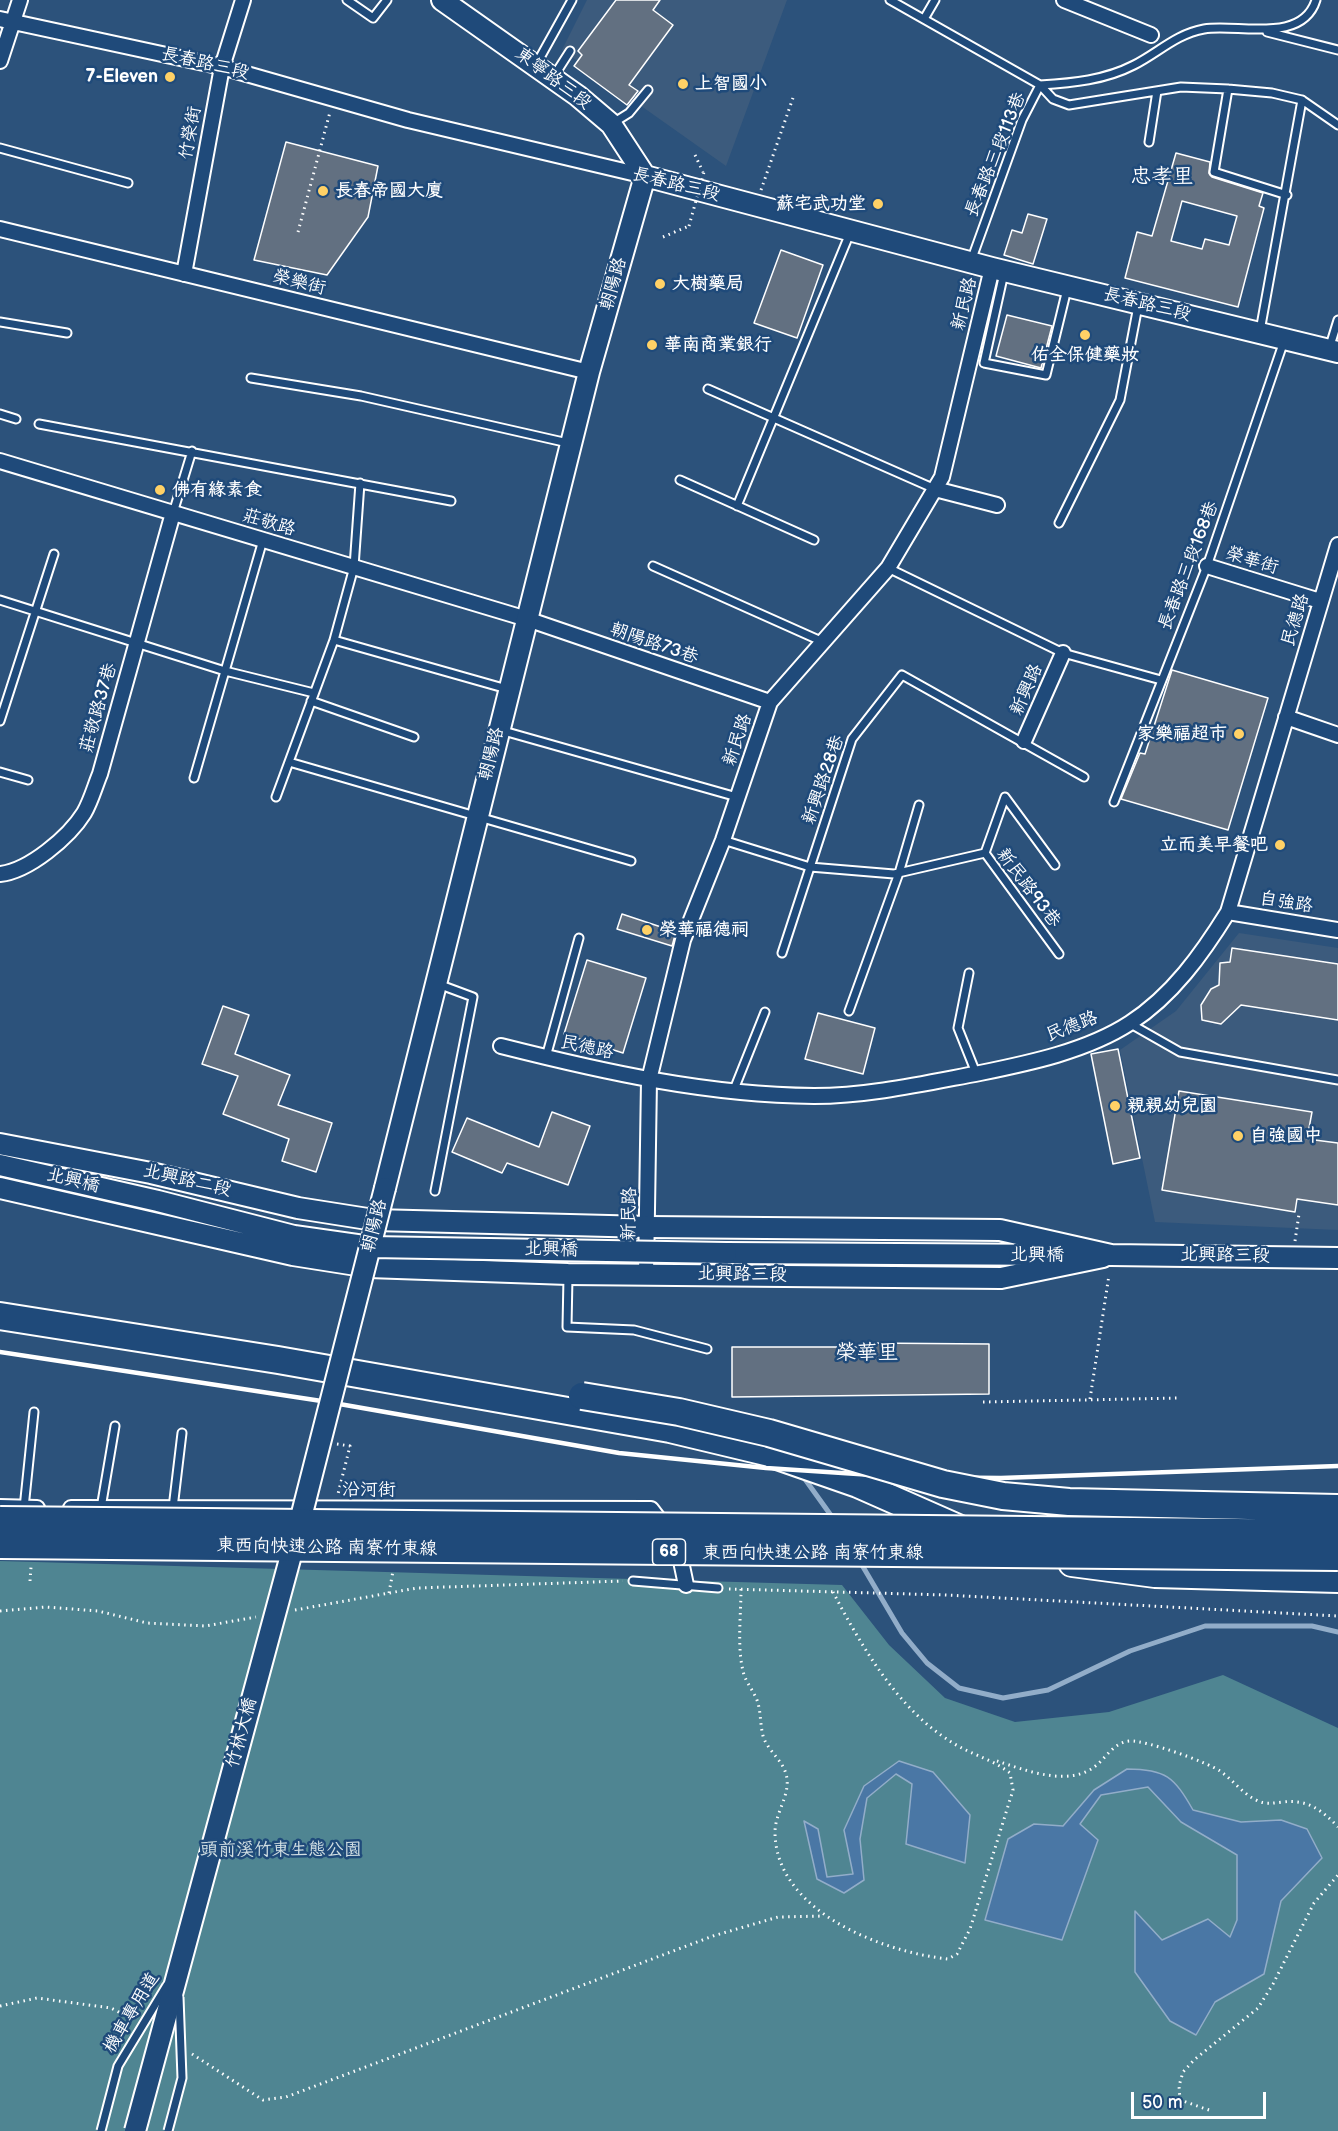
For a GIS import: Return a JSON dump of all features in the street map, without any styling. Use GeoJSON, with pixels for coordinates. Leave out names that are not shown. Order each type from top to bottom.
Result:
{"type":"FeatureCollection","features":[{"type":"Feature","properties":{"kind":"highway"},"geometry":{"type":"LineString","coordinates":[[0,1300],[670,1429],[766,1452],[858,1484],[940,1522],[1001,1545],[1070,1563],[1155,1574],[1338,1579]]}},
{"type":"Feature","properties":{"kind":"highway"},"geometry":{"type":"LineString","coordinates":[[0,1316],[279,1353],[679,1412],[769,1432],[944,1484],[1003,1496],[1069,1502],[1338,1508]]}},
{"type":"Feature","properties":{"kind":"highway","name":"東西向快速公路 南寮竹東線"},"geometry":{"type":"LineString","coordinates":[[0,1520],[1338,1533]]}},
{"type":"Feature","properties":{"kind":"highway","name":"東西向快速公路 南寮竹東線"},"geometry":{"type":"LineString","coordinates":[[0,1545],[1338,1557]]}},
{"type":"Feature","properties":{"kind":"street"},"geometry":{"type":"LineString","coordinates":[[0,61],[6,20],[20,0]]}},
{"type":"Feature","properties":{"kind":"street","name":"竹榮街"},"geometry":{"type":"LineString","coordinates":[[184,274],[222,67],[243,0]]}},
{"type":"Feature","properties":{"kind":"street","name":"東寧路三段"},"geometry":{"type":"LineString","coordinates":[[442,0],[553,78],[611,124],[645,176]]}},
{"type":"Feature","properties":{"kind":"street"},"geometry":{"type":"LineString","coordinates":[[1064,0],[1151,35]]}},
{"type":"Feature","properties":{"kind":"street","name":"長春路三段"},"geometry":{"type":"LineString","coordinates":[[6,20],[222,67],[408,120],[645,176],[971,262],[1333,351]]}},
{"type":"Feature","properties":{"kind":"street","name":"朝陽路"},"geometry":{"type":"LineString","coordinates":[[348,1335],[589,372],[645,176]]}},
{"type":"Feature","properties":{"kind":"street","name":"榮樂街"},"geometry":{"type":"LineString","coordinates":[[0,229],[589,372]]}},
{"type":"Feature","properties":{"kind":"street","name":"新民路"},"geometry":{"type":"LineString","coordinates":[[646,1274],[650,1080],[683,940],[723,840],[770,702],[821,641],[888,568],[942,477],[999,269]]}},
{"type":"Feature","properties":{"kind":"street","name":"莊敬路"},"geometry":{"type":"LineString","coordinates":[[0,461],[527,620]]}},
{"type":"Feature","properties":{"kind":"street"},"geometry":{"type":"LineString","coordinates":[[935,489],[997,505]]}},
{"type":"Feature","properties":{"kind":"street","name":"莊敬路37巷"},"geometry":{"type":"LineString","coordinates":[[2,874],[34,862],[84,813],[100,774],[173,513]]}},
{"type":"Feature","properties":{"kind":"street","name":"民德路"},"geometry":{"type":"LineString","coordinates":[[501,1046],[650,1080],[733,1092],[816,1096],[912,1087],[976,1073],[1075,1048],[1129,1023],[1166,993],[1203,952],[1228,912],[1338,545]]}},
{"type":"Feature","properties":{"kind":"street","name":"榮華街"},"geometry":{"type":"LineString","coordinates":[[1207,566],[1320,602]]}},
{"type":"Feature","properties":{"kind":"street","name":"朝陽路73巷"},"geometry":{"type":"LineString","coordinates":[[527,620],[770,702]]}},
{"type":"Feature","properties":{"kind":"street","name":"新興路"},"geometry":{"type":"LineString","coordinates":[[1024,741],[1063,653]]}},
{"type":"Feature","properties":{"kind":"street"},"geometry":{"type":"LineString","coordinates":[[1286,717],[1338,735]]}},
{"type":"Feature","properties":{"kind":"street","name":"自強路"},"geometry":{"type":"LineString","coordinates":[[1228,912],[1338,930]]}},
{"type":"Feature","properties":{"kind":"street","name":"北興路二段"},"geometry":{"type":"LineString","coordinates":[[0,1144],[151,1173],[298,1208],[374,1220]]}},
{"type":"Feature","properties":{"kind":"street","name":"北興橋"},"geometry":{"type":"LineString","coordinates":[[0,1165],[158,1201],[294,1236],[371,1247],[726,1253],[1112,1255]]}},
{"type":"Feature","properties":{"kind":"street","name":"北興路三段"},"geometry":{"type":"LineString","coordinates":[[0,1188],[293,1255],[369,1267],[568,1274],[1001,1278],[1112,1255]]}},
{"type":"Feature","properties":{"kind":"street","name":"北興路三段"},"geometry":{"type":"LineString","coordinates":[[374,1220],[648,1227],[1000,1230],[1112,1255],[1338,1258]]}},
{"type":"Feature","properties":{"kind":"street","name":"竹林大橋"},"geometry":{"type":"LineString","coordinates":[[135,2131],[348,1335]]}},
{"type":"Feature","properties":{"kind":"street","name":"沿河街"},"geometry":{"type":"LineString","coordinates":[[0,1507],[651,1509],[678,1544],[686,1586]]}},
{"type":"Feature","properties":{"kind":"lane"},"geometry":{"type":"LineString","coordinates":[[348,0],[373,18],[387,0]]}},
{"type":"Feature","properties":{"kind":"lane"},"geometry":{"type":"LineString","coordinates":[[536,66],[572,0]]}},
{"type":"Feature","properties":{"kind":"lane"},"geometry":{"type":"LineString","coordinates":[[890,0],[1040,85],[1103,78],[1135,65],[1175,38],[1204,29],[1239,28],[1262,31],[1338,50]]}},
{"type":"Feature","properties":{"kind":"lane"},"geometry":{"type":"LineString","coordinates":[[924,19],[935,0]]}},
{"type":"Feature","properties":{"kind":"lane"},"geometry":{"type":"LineString","coordinates":[[1262,31],[1285,28],[1307,14],[1316,0]]}},
{"type":"Feature","properties":{"kind":"lane"},"geometry":{"type":"LineString","coordinates":[[553,78],[570,51]]}},
{"type":"Feature","properties":{"kind":"lane","name":"長春路三段113巷"},"geometry":{"type":"LineString","coordinates":[[971,262],[1022,120],[1040,85],[1053,99],[1069,105],[1181,87],[1272,93],[1302,100],[1338,125]]}},
{"type":"Feature","properties":{"kind":"lane"},"geometry":{"type":"LineString","coordinates":[[1228,89],[1214,172],[1287,195]]}},
{"type":"Feature","properties":{"kind":"lane"},"geometry":{"type":"LineString","coordinates":[[611,124],[630,113],[648,90]]}},
{"type":"Feature","properties":{"kind":"lane"},"geometry":{"type":"LineString","coordinates":[[1149,142],[1157,91]]}},
{"type":"Feature","properties":{"kind":"lane"},"geometry":{"type":"LineString","coordinates":[[1260,333],[1287,195],[1302,100]]}},
{"type":"Feature","properties":{"kind":"lane"},"geometry":{"type":"LineString","coordinates":[[0,148],[128,183]]}},
{"type":"Feature","properties":{"kind":"lane"},"geometry":{"type":"LineString","coordinates":[[737,506],[850,230]]}},
{"type":"Feature","properties":{"kind":"lane"},"geometry":{"type":"LineString","coordinates":[[999,269],[984,363],[1046,375],[1068,286]]}},
{"type":"Feature","properties":{"kind":"lane"},"geometry":{"type":"LineString","coordinates":[[1059,523],[1120,400],[1138,303]]}},
{"type":"Feature","properties":{"kind":"lane"},"geometry":{"type":"LineString","coordinates":[[1333,351],[1338,320]]}},
{"type":"Feature","properties":{"kind":"lane"},"geometry":{"type":"LineString","coordinates":[[0,322],[67,333]]}},
{"type":"Feature","properties":{"kind":"lane","name":"長春路三段168巷"},"geometry":{"type":"LineString","coordinates":[[1114,802],[1207,566],[1284,339]]}},
{"type":"Feature","properties":{"kind":"lane"},"geometry":{"type":"LineString","coordinates":[[251,378],[361,396],[571,444]]}},
{"type":"Feature","properties":{"kind":"lane"},"geometry":{"type":"LineString","coordinates":[[708,389],[935,489]]}},
{"type":"Feature","properties":{"kind":"lane"},"geometry":{"type":"LineString","coordinates":[[0,414],[16,419]]}},
{"type":"Feature","properties":{"kind":"lane"},"geometry":{"type":"LineString","coordinates":[[39,424],[192,450],[452,501]]}},
{"type":"Feature","properties":{"kind":"lane"},"geometry":{"type":"LineString","coordinates":[[173,513],[192,450]]}},
{"type":"Feature","properties":{"kind":"lane"},"geometry":{"type":"LineString","coordinates":[[680,480],[814,540]]}},
{"type":"Feature","properties":{"kind":"lane"},"geometry":{"type":"LineString","coordinates":[[276,797],[334,640],[354,567],[360,483]]}},
{"type":"Feature","properties":{"kind":"lane"},"geometry":{"type":"LineString","coordinates":[[194,778],[263,540]]}},
{"type":"Feature","properties":{"kind":"lane"},"geometry":{"type":"LineString","coordinates":[[0,721],[34,610],[54,554]]}},
{"type":"Feature","properties":{"kind":"lane"},"geometry":{"type":"LineString","coordinates":[[653,566],[821,641]]}},
{"type":"Feature","properties":{"kind":"lane"},"geometry":{"type":"LineString","coordinates":[[888,568],[1063,653],[1161,680]]}},
{"type":"Feature","properties":{"kind":"lane"},"geometry":{"type":"LineString","coordinates":[[0,600],[225,671],[314,693]]}},
{"type":"Feature","properties":{"kind":"lane"},"geometry":{"type":"LineString","coordinates":[[334,640],[508,689]]}},
{"type":"Feature","properties":{"kind":"lane","name":"新興路28巷"},"geometry":{"type":"LineString","coordinates":[[810,867],[852,739],[902,675],[1024,741]]}},
{"type":"Feature","properties":{"kind":"lane"},"geometry":{"type":"LineString","coordinates":[[311,701],[414,737]]}},
{"type":"Feature","properties":{"kind":"lane"},"geometry":{"type":"LineString","coordinates":[[498,730],[737,797]]}},
{"type":"Feature","properties":{"kind":"lane"},"geometry":{"type":"LineString","coordinates":[[1024,741],[1084,777]]}},
{"type":"Feature","properties":{"kind":"lane"},"geometry":{"type":"LineString","coordinates":[[289,762],[477,814],[631,861]]}},
{"type":"Feature","properties":{"kind":"lane"},"geometry":{"type":"LineString","coordinates":[[0,772],[28,780]]}},
{"type":"Feature","properties":{"kind":"lane"},"geometry":{"type":"LineString","coordinates":[[985,853],[1005,797],[1055,865]]}},
{"type":"Feature","properties":{"kind":"lane"},"geometry":{"type":"LineString","coordinates":[[849,1011],[899,873],[919,805]]}},
{"type":"Feature","properties":{"kind":"lane","name":"新民路93巷"},"geometry":{"type":"LineString","coordinates":[[723,840],[810,867],[899,873],[985,853],[1059,954]]}},
{"type":"Feature","properties":{"kind":"lane"},"geometry":{"type":"LineString","coordinates":[[782,953],[810,867]]}},
{"type":"Feature","properties":{"kind":"lane"},"geometry":{"type":"LineString","coordinates":[[546,1057],[579,938]]}},
{"type":"Feature","properties":{"kind":"lane"},"geometry":{"type":"LineString","coordinates":[[969,973],[958,1028],[976,1073]]}},
{"type":"Feature","properties":{"kind":"lane"},"geometry":{"type":"LineString","coordinates":[[435,1191],[473,997],[436,983]]}},
{"type":"Feature","properties":{"kind":"lane"},"geometry":{"type":"LineString","coordinates":[[733,1092],[765,1012]]}},
{"type":"Feature","properties":{"kind":"lane"},"geometry":{"type":"LineString","coordinates":[[1129,1023],[1180,1052],[1338,1080]]}},
{"type":"Feature","properties":{"kind":"lane"},"geometry":{"type":"LineString","coordinates":[[568,1274],[567,1327],[634,1330],[707,1349]]}},
{"type":"Feature","properties":{"kind":"lane"},"geometry":{"type":"LineString","coordinates":[[24,1508],[34,1412]]}},
{"type":"Feature","properties":{"kind":"lane"},"geometry":{"type":"LineString","coordinates":[[101,1508],[116,1426]]}},
{"type":"Feature","properties":{"kind":"lane"},"geometry":{"type":"LineString","coordinates":[[173,1508],[182,1433]]}},
{"type":"Feature","properties":{"kind":"lane"},"geometry":{"type":"LineString","coordinates":[[633,1581],[718,1588]]}},
{"type":"Feature","properties":{"kind":"lane","name":"機車專用道"},"geometry":{"type":"LineString","coordinates":[[101,2131],[118,2066],[178,1968]]}},
{"type":"Feature","properties":{"kind":"lane","name":"機車專用道"},"geometry":{"type":"LineString","coordinates":[[168,2131],[182,2078],[178,1968]]}},
{"type":"Feature","properties":{"kind":"path"},"geometry":{"type":"LineString","coordinates":[[755,205],[794,95]]}},
{"type":"Feature","properties":{"kind":"path"},"geometry":{"type":"LineString","coordinates":[[298,232],[333,99]]}},
{"type":"Feature","properties":{"kind":"path"},"geometry":{"type":"LineString","coordinates":[[663,237],[689,226],[704,172],[695,155]]}},
{"type":"Feature","properties":{"kind":"path"},"geometry":{"type":"LineString","coordinates":[[1293,1257],[1299,1214]]}},
{"type":"Feature","properties":{"kind":"path"},"geometry":{"type":"LineString","coordinates":[[1090,1400],[1112,1255]]}},
{"type":"Feature","properties":{"kind":"path"},"geometry":{"type":"LineString","coordinates":[[983,1402],[1179,1398]]}},
{"type":"Feature","properties":{"kind":"path"},"geometry":{"type":"LineString","coordinates":[[321,1441],[350,1446],[334,1508]]}},
{"type":"Feature","properties":{"kind":"path"},"geometry":{"type":"LineString","coordinates":[[286,1611],[417,1588],[633,1581]]}},
{"type":"Feature","properties":{"kind":"path"},"geometry":{"type":"LineString","coordinates":[[718,1588],[946,1595],[1338,1616]]}},
{"type":"Feature","properties":{"kind":"path"},"geometry":{"type":"LineString","coordinates":[[741,1589],[743,1673],[757,1699],[768,1749],[780,1760],[787,1778],[774,1831],[777,1852],[793,1886],[824,1916],[858,1935],[921,1955],[948,1959],[957,1954],[970,1929],[1013,1790],[1010,1773],[995,1761]]}},
{"type":"Feature","properties":{"kind":"path"},"geometry":{"type":"LineString","coordinates":[[833,1592],[879,1669],[912,1709],[953,1743],[995,1761],[1031,1772],[1076,1776],[1094,1767],[1106,1753],[1126,1741],[1145,1741],[1220,1770],[1255,1800],[1269,1804],[1304,1802],[1323,1811],[1338,1827]]}},
{"type":"Feature","properties":{"kind":"path"},"geometry":{"type":"LineString","coordinates":[[0,1611],[46,1607],[98,1611],[147,1623],[205,1626],[263,1616]]}},
{"type":"Feature","properties":{"kind":"path"},"geometry":{"type":"LineString","coordinates":[[1209,2110],[1180,2100],[1179,2086],[1183,2072],[1258,2008],[1273,1984],[1314,1903],[1338,1875]]}},
{"type":"Feature","properties":{"kind":"path"},"geometry":{"type":"LineString","coordinates":[[188,2051],[263,2100],[286,2097],[712,1936],[778,1917],[824,1916]]}},
{"type":"Feature","properties":{"kind":"path"},"geometry":{"type":"LineString","coordinates":[[0,2006],[37,1998],[111,2008],[140,2024]]}},
{"type":"Feature","properties":{"kind":"shaded area","name":"上智國小"},"geometry":{"type":"Polygon","coordinates":[[[587,0],[787,0],[726,166],[562,50],[587,0]]]}},
{"type":"Feature","properties":{"kind":"shaded area","name":"自強國中"},"geometry":{"type":"Polygon","coordinates":[[[1239,933],[1338,948],[1338,1230],[1155,1222],[1120,1050],[1176,1011],[1239,933]]]}},
{"type":"Feature","properties":{"kind":"shaded area"},"geometry":{"type":"Polygon","coordinates":[[[899,1761],[933,1772],[970,1815],[965,1863],[906,1844],[912,1784],[896,1774],[867,1798],[860,1839],[864,1880],[844,1893],[817,1879],[804,1821],[818,1829],[827,1877],[853,1874],[844,1830],[864,1786],[899,1761]]]}},
{"type":"Feature","properties":{"kind":"shaded area"},"geometry":{"type":"Polygon","coordinates":[[[1127,1769],[1151,1771],[1168,1777],[1193,1810],[1241,1822],[1281,1820],[1307,1829],[1322,1858],[1281,1901],[1264,1974],[1215,2002],[1196,2035],[1170,2021],[1135,1972],[1135,1911],[1162,1940],[1208,1919],[1230,1937],[1237,1920],[1237,1855],[1181,1822],[1148,1787],[1101,1795],[1080,1824],[1098,1840],[1062,1940],[985,1920],[1008,1839],[1034,1824],[1063,1826],[1094,1790],[1127,1769]]]}},
{"type":"Feature","properties":{"kind":"green space","name":"頭前溪竹東生態公園"},"geometry":{"type":"Polygon","coordinates":[[[0,1561],[842,1585],[889,1645],[945,1698],[1015,1722],[1109,1712],[1223,1675],[1338,1728],[1338,2131],[0,2131],[0,1561]]]}},
{"type":"Feature","properties":{"kind":"building"},"geometry":{"type":"Polygon","coordinates":[[[616,0],[660,0],[653,10],[673,25],[629,85],[638,91],[627,105],[574,66],[582,55],[578,51],[616,0]]]}},
{"type":"Feature","properties":{"kind":"building","name":"長春帝國大廈"},"geometry":{"type":"Polygon","coordinates":[[[286,142],[378,166],[368,217],[327,275],[254,260],[286,142]]]}},
{"type":"Feature","properties":{"kind":"building"},"geometry":{"type":"Polygon","coordinates":[[[1176,153],[1210,162],[1209,173],[1212,177],[1263,193],[1259,206],[1264,208],[1238,307],[1125,278],[1137,232],[1152,236],[1176,153]],[[1182,201],[1171,241],[1202,249],[1205,239],[1229,245],[1237,216],[1182,201]]]}},
{"type":"Feature","properties":{"kind":"building"},"geometry":{"type":"Polygon","coordinates":[[[1028,214],[1047,219],[1033,264],[1004,255],[1012,230],[1022,233],[1028,214]]]}},
{"type":"Feature","properties":{"kind":"building"},"geometry":{"type":"Polygon","coordinates":[[[781,250],[823,265],[797,338],[754,323],[781,250]]]}},
{"type":"Feature","properties":{"kind":"building"},"geometry":{"type":"Polygon","coordinates":[[[1007,315],[1052,326],[1041,368],[996,356],[1007,315]]]}},
{"type":"Feature","properties":{"kind":"building"},"geometry":{"type":"Polygon","coordinates":[[[1172,670],[1268,698],[1228,830],[1121,799],[1140,753],[1145,754],[1172,670]]]}},
{"type":"Feature","properties":{"kind":"building","name":"榮華福德祠"},"geometry":{"type":"Polygon","coordinates":[[[622,914],[676,932],[672,946],[617,929],[622,914]]]}},
{"type":"Feature","properties":{"kind":"building"},"geometry":{"type":"Polygon","coordinates":[[[1232,948],[1338,964],[1338,1020],[1241,1005],[1221,1024],[1202,1020],[1201,1005],[1211,989],[1219,985],[1220,963],[1230,962],[1232,948]]]}},
{"type":"Feature","properties":{"kind":"building"},"geometry":{"type":"Polygon","coordinates":[[[587,960],[646,978],[623,1053],[564,1034],[587,960]]]}},
{"type":"Feature","properties":{"kind":"building"},"geometry":{"type":"Polygon","coordinates":[[[223,1006],[249,1015],[235,1054],[290,1075],[278,1105],[332,1123],[316,1172],[282,1161],[289,1139],[223,1114],[238,1076],[202,1064],[223,1006]]]}},
{"type":"Feature","properties":{"kind":"building"},"geometry":{"type":"Polygon","coordinates":[[[818,1013],[875,1028],[863,1074],[805,1059],[818,1013]]]}},
{"type":"Feature","properties":{"kind":"building","name":"親親幼兒園"},"geometry":{"type":"Polygon","coordinates":[[[1118,1049],[1140,1158],[1113,1164],[1091,1054],[1118,1049]]]}},
{"type":"Feature","properties":{"kind":"building"},"geometry":{"type":"Polygon","coordinates":[[[1179,1091],[1312,1112],[1307,1139],[1338,1143],[1338,1205],[1297,1199],[1295,1212],[1162,1190],[1179,1091]]]}},
{"type":"Feature","properties":{"kind":"building"},"geometry":{"type":"Polygon","coordinates":[[[552,1112],[590,1126],[568,1185],[507,1163],[502,1173],[452,1152],[467,1118],[539,1147],[552,1112]]]}},
{"type":"Feature","properties":{"kind":"building"},"geometry":{"type":"Polygon","coordinates":[[[867,1343],[989,1344],[989,1394],[732,1397],[732,1347],[867,1347],[867,1343]]]}},
{"type":"Feature","properties":{"kind":"waterway"},"geometry":{"type":"LineString","coordinates":[[802,1475],[835,1521]]}},
{"type":"Feature","properties":{"kind":"waterway"},"geometry":{"type":"LineString","coordinates":[[859,1560],[902,1633],[927,1663],[959,1688],[1003,1698],[1048,1690],[1130,1651],[1205,1626],[1312,1626],[1338,1632]]}},
{"type":"Feature","properties":{"kind":"railway"},"geometry":{"type":"LineString","coordinates":[[0,1352],[328,1402],[619,1453],[766,1468],[903,1477],[1001,1478],[1338,1466]]}},
{"type":"Feature","properties":{"kind":"place","name":"7-Eleven"},"geometry":{"type":"Point","coordinates":[170,77]}},
{"type":"Feature","properties":{"kind":"place","name":"上智國小"},"geometry":{"type":"Point","coordinates":[683,84]}},
{"type":"Feature","properties":{"kind":"place","name":"長春帝國大廈"},"geometry":{"type":"Point","coordinates":[323,191]}},
{"type":"Feature","properties":{"kind":"place","name":"蘇宅武功堂"},"geometry":{"type":"Point","coordinates":[878,204]}},
{"type":"Feature","properties":{"kind":"place","name":"大樹藥局"},"geometry":{"type":"Point","coordinates":[660,284]}},
{"type":"Feature","properties":{"kind":"place","name":"佑全保健藥妝"},"geometry":{"type":"Point","coordinates":[1085,335]}},
{"type":"Feature","properties":{"kind":"place","name":"華南商業銀行"},"geometry":{"type":"Point","coordinates":[652,345]}},
{"type":"Feature","properties":{"kind":"place","name":"佛有緣素食"},"geometry":{"type":"Point","coordinates":[160,490]}},
{"type":"Feature","properties":{"kind":"place","name":"家樂福超市"},"geometry":{"type":"Point","coordinates":[1239,734]}},
{"type":"Feature","properties":{"kind":"place","name":"立而美早餐吧"},"geometry":{"type":"Point","coordinates":[1280,845]}},
{"type":"Feature","properties":{"kind":"place","name":"榮華福德祠"},"geometry":{"type":"Point","coordinates":[647,930]}},
{"type":"Feature","properties":{"kind":"place","name":"親親幼兒園"},"geometry":{"type":"Point","coordinates":[1115,1106]}},
{"type":"Feature","properties":{"kind":"place","name":"自強國中"},"geometry":{"type":"Point","coordinates":[1238,1136]}},
{"type":"Feature","properties":{"kind":"district","name":"忠孝里"},"geometry":{"type":"Point","coordinates":[1162,178]}},
{"type":"Feature","properties":{"kind":"district","name":"榮華里"},"geometry":{"type":"Point","coordinates":[867,1354]}}]}
